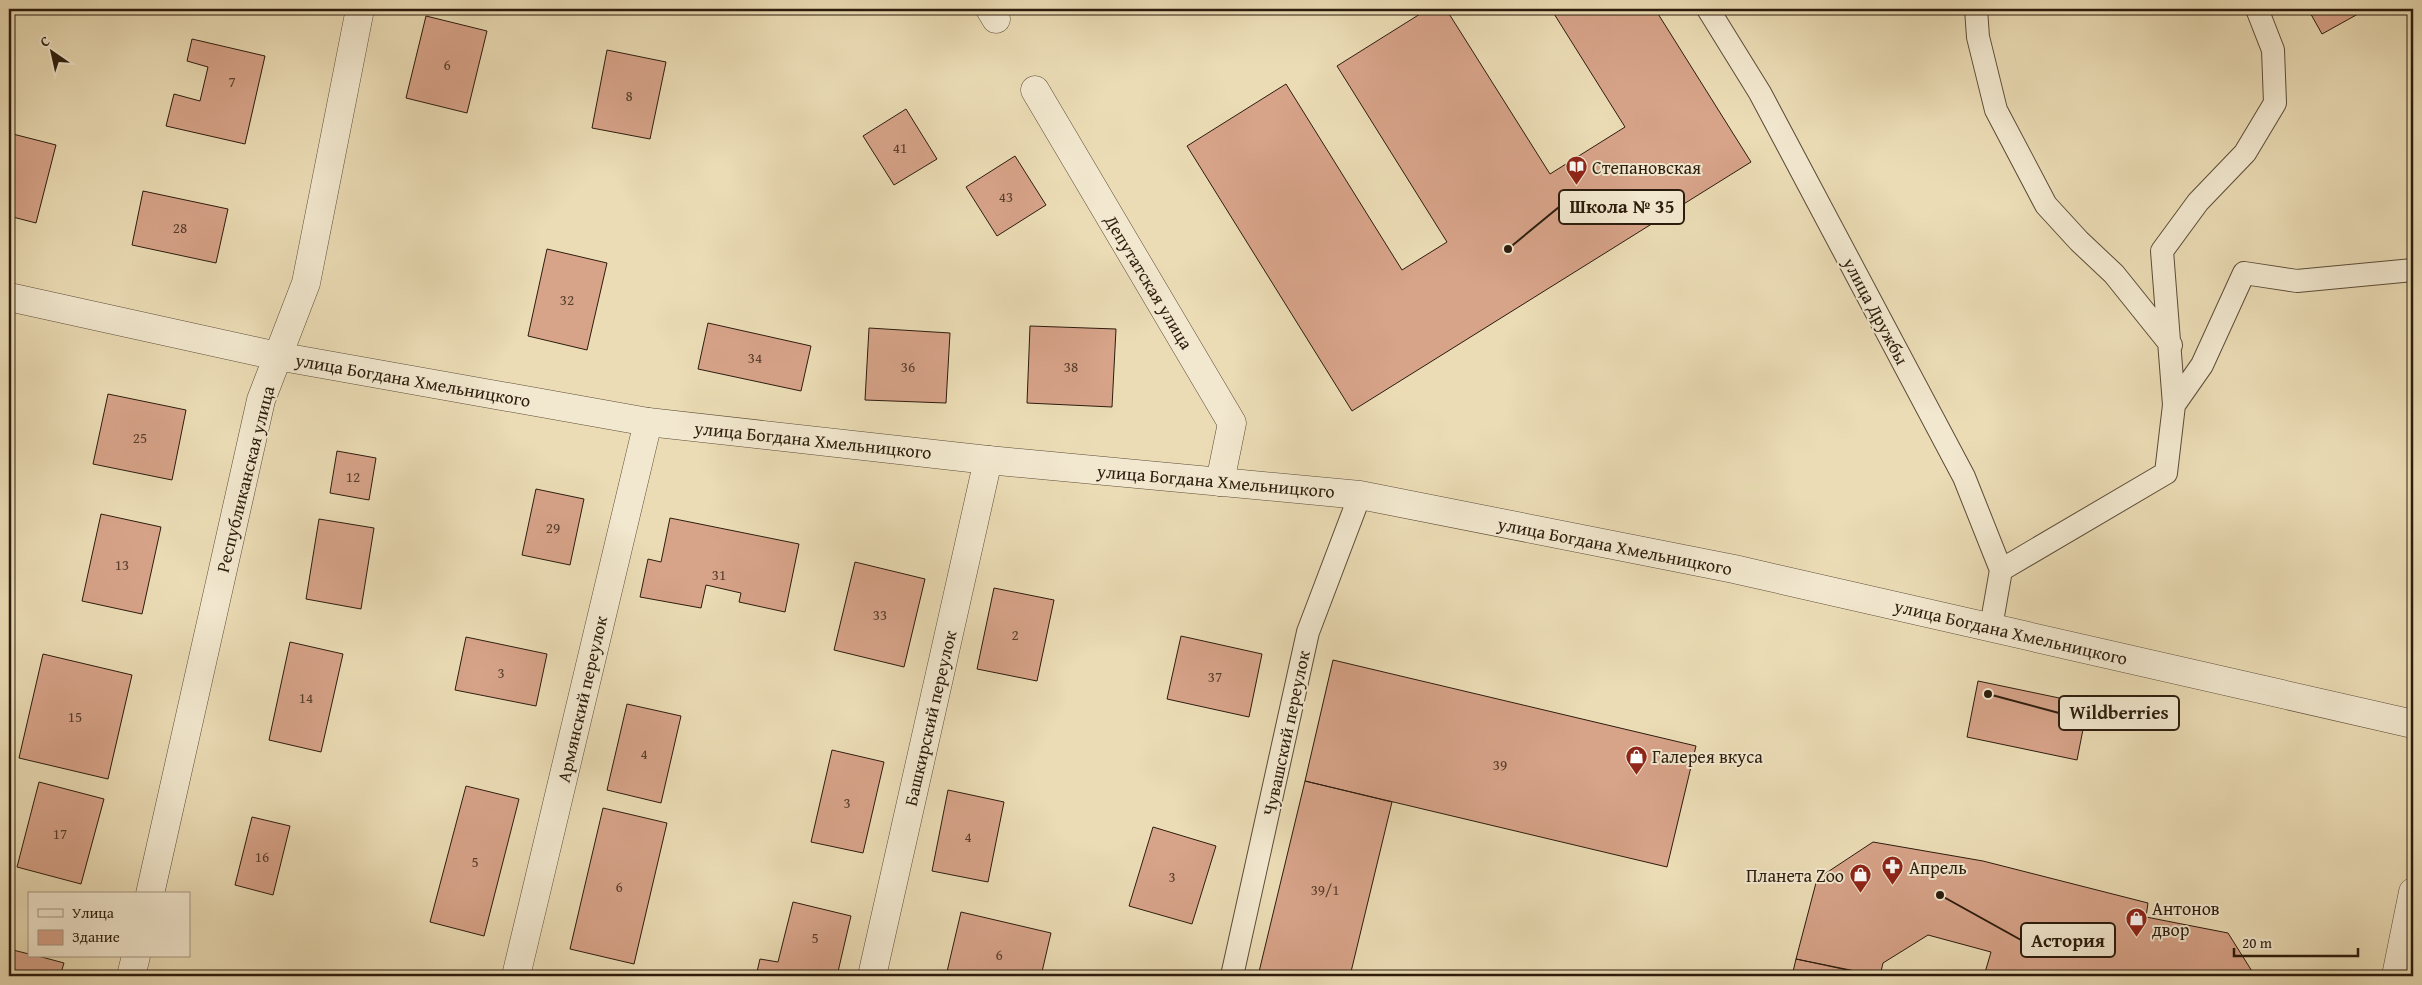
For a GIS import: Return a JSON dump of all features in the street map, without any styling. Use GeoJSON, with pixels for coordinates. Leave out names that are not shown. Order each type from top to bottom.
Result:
{"type":"FeatureCollection","features":[{"type":"Feature","properties":{"kind":"street","name":"Республиканская улица"},"geometry":{"type":"LineString","coordinates":[[150,892],[261,400],[306,283],[360,9]]}},
{"type":"Feature","properties":{"kind":"street","name":"Депутатская улица"},"geometry":{"type":"LineString","coordinates":[[1035,90],[1232,422],[1220,482]]}},
{"type":"Feature","properties":{"kind":"street","name":"улица Богдана Хмельницкого"},"geometry":{"type":"LineString","coordinates":[[9,297],[277,356],[648,422],[988,460],[1360,495],[1734,569],[2413,724]]}},
{"type":"Feature","properties":{"kind":"street","name":"Армянский переулок"},"geometry":{"type":"LineString","coordinates":[[516,976],[648,422]]}},
{"type":"Feature","properties":{"kind":"street","name":"Башкирский переулок"},"geometry":{"type":"LineString","coordinates":[[872,976],[988,460]]}},
{"type":"Feature","properties":{"kind":"street"},"geometry":{"type":"LineString","coordinates":[[2396,976],[2413,892]]}},
{"type":"Feature","properties":{"kind":"street"},"geometry":{"type":"LineString","coordinates":[[132,976],[136,958]]}},
{"type":"Feature","properties":{"kind":"lane","name":"улица Дружбы"},"geometry":{"type":"LineString","coordinates":[[1708,9],[1760,93],[1964,477],[2001,570]]}},
{"type":"Feature","properties":{"kind":"lane"},"geometry":{"type":"LineString","coordinates":[[1976,9],[1978,37],[1996,110],[2046,205],[2079,241],[2114,274],[2171,345]]}},
{"type":"Feature","properties":{"kind":"lane"},"geometry":{"type":"LineString","coordinates":[[1992,628],[2001,570],[2166,473],[2174,405],[2171,345],[2162,251],[2198,202],[2245,153],[2275,103],[2273,50],[2257,9]]}},
{"type":"Feature","properties":{"kind":"lane"},"geometry":{"type":"LineString","coordinates":[[2174,405],[2202,365],[2244,273],[2297,282],[2413,270]]}},
{"type":"Feature","properties":{"kind":"lane","name":"Чувашский переулок"},"geometry":{"type":"LineString","coordinates":[[1232,976],[1308,632],[1360,495]]}},
{"type":"Feature","properties":{"kind":"building"},"geometry":{"type":"Polygon","coordinates":[[[9,9],[13,9],[9,29],[9,9]]]}},
{"type":"Feature","properties":{"kind":"building"},"geometry":{"type":"Polygon","coordinates":[[[1428,9],[1446,9],[1550,174],[1625,127],[1551,9],[1655,9],[1751,162],[1352,411],[1187,146],[1286,84],[1402,270],[1447,242],[1337,66],[1428,9]]]}},
{"type":"Feature","properties":{"kind":"building"},"geometry":{"type":"Polygon","coordinates":[[[2308,9],[2367,9],[2322,34],[2308,9]]]}},
{"type":"Feature","properties":{"kind":"building"},"geometry":{"type":"Polygon","coordinates":[[[426,16],[487,31],[467,113],[406,98],[426,16]]]}},
{"type":"Feature","properties":{"kind":"building"},"geometry":{"type":"Polygon","coordinates":[[[192,39],[265,56],[245,144],[166,126],[174,94],[200,101],[208,67],[187,61],[192,39]]]}},
{"type":"Feature","properties":{"kind":"building"},"geometry":{"type":"Polygon","coordinates":[[[607,50],[666,62],[650,139],[592,128],[607,50]]]}},
{"type":"Feature","properties":{"kind":"building"},"geometry":{"type":"Polygon","coordinates":[[[906,109],[937,159],[894,185],[863,136],[906,109]]]}},
{"type":"Feature","properties":{"kind":"building"},"geometry":{"type":"Polygon","coordinates":[[[9,133],[56,145],[36,223],[9,216],[9,133]]]}},
{"type":"Feature","properties":{"kind":"building"},"geometry":{"type":"Polygon","coordinates":[[[1015,156],[1046,205],[997,236],[966,187],[1015,156]]]}},
{"type":"Feature","properties":{"kind":"building"},"geometry":{"type":"Polygon","coordinates":[[[143,191],[228,209],[216,263],[132,245],[143,191]]]}},
{"type":"Feature","properties":{"kind":"building"},"geometry":{"type":"Polygon","coordinates":[[[547,249],[607,263],[587,350],[528,336],[547,249]]]}},
{"type":"Feature","properties":{"kind":"building"},"geometry":{"type":"Polygon","coordinates":[[[708,323],[811,346],[801,391],[698,369],[708,323]]]}},
{"type":"Feature","properties":{"kind":"building"},"geometry":{"type":"Polygon","coordinates":[[[1030,326],[1116,329],[1112,407],[1027,403],[1030,326]]]}},
{"type":"Feature","properties":{"kind":"building"},"geometry":{"type":"Polygon","coordinates":[[[869,328],[950,333],[946,403],[865,400],[869,328]]]}},
{"type":"Feature","properties":{"kind":"building"},"geometry":{"type":"Polygon","coordinates":[[[108,394],[186,410],[172,480],[93,464],[108,394]]]}},
{"type":"Feature","properties":{"kind":"building"},"geometry":{"type":"Polygon","coordinates":[[[337,451],[376,458],[369,500],[330,493],[337,451]]]}},
{"type":"Feature","properties":{"kind":"building"},"geometry":{"type":"Polygon","coordinates":[[[536,489],[584,499],[570,565],[522,555],[536,489]]]}},
{"type":"Feature","properties":{"kind":"building"},"geometry":{"type":"Polygon","coordinates":[[[101,514],[161,527],[142,614],[82,601],[101,514]]]}},
{"type":"Feature","properties":{"kind":"building"},"geometry":{"type":"Polygon","coordinates":[[[670,518],[799,544],[785,612],[739,602],[741,593],[706,585],[701,608],[640,597],[648,559],[661,562],[670,518]]]}},
{"type":"Feature","properties":{"kind":"building"},"geometry":{"type":"Polygon","coordinates":[[[319,519],[374,528],[361,609],[306,599],[319,519]]]}},
{"type":"Feature","properties":{"kind":"building"},"geometry":{"type":"Polygon","coordinates":[[[855,562],[925,579],[904,667],[834,650],[855,562]]]}},
{"type":"Feature","properties":{"kind":"building"},"geometry":{"type":"Polygon","coordinates":[[[994,588],[1054,600],[1037,681],[977,669],[994,588]]]}},
{"type":"Feature","properties":{"kind":"building"},"geometry":{"type":"Polygon","coordinates":[[[1181,636],[1262,654],[1249,717],[1167,699],[1181,636]]]}},
{"type":"Feature","properties":{"kind":"building"},"geometry":{"type":"Polygon","coordinates":[[[466,637],[547,654],[536,706],[455,690],[466,637]]]}},
{"type":"Feature","properties":{"kind":"building"},"geometry":{"type":"Polygon","coordinates":[[[290,642],[343,654],[321,752],[269,740],[290,642]]]}},
{"type":"Feature","properties":{"kind":"building"},"geometry":{"type":"Polygon","coordinates":[[[43,654],[132,675],[108,779],[19,758],[43,654]]]}},
{"type":"Feature","properties":{"kind":"building"},"geometry":{"type":"Polygon","coordinates":[[[1333,660],[1696,746],[1667,867],[1305,781],[1333,660]]]}},
{"type":"Feature","properties":{"kind":"building"},"geometry":{"type":"Polygon","coordinates":[[[1978,681],[2088,704],[2077,760],[1967,737],[1978,681]]]}},
{"type":"Feature","properties":{"kind":"building"},"geometry":{"type":"Polygon","coordinates":[[[627,704],[681,716],[661,803],[607,790],[627,704]]]}},
{"type":"Feature","properties":{"kind":"building"},"geometry":{"type":"Polygon","coordinates":[[[832,750],[884,762],[863,853],[811,842],[832,750]]]}},
{"type":"Feature","properties":{"kind":"building"},"geometry":{"type":"Polygon","coordinates":[[[1305,781],[1392,802],[1350,976],[1258,976],[1305,781]]]}},
{"type":"Feature","properties":{"kind":"building"},"geometry":{"type":"Polygon","coordinates":[[[39,782],[104,799],[81,884],[17,867],[39,782]]]}},
{"type":"Feature","properties":{"kind":"building"},"geometry":{"type":"Polygon","coordinates":[[[466,786],[519,799],[484,936],[430,922],[466,786]]]}},
{"type":"Feature","properties":{"kind":"building"},"geometry":{"type":"Polygon","coordinates":[[[948,790],[1004,802],[988,882],[932,871],[948,790]]]}},
{"type":"Feature","properties":{"kind":"building"},"geometry":{"type":"Polygon","coordinates":[[[603,808],[667,823],[634,964],[570,949],[603,808]]]}},
{"type":"Feature","properties":{"kind":"building"},"geometry":{"type":"Polygon","coordinates":[[[252,817],[290,826],[273,895],[235,885],[252,817]]]}},
{"type":"Feature","properties":{"kind":"building"},"geometry":{"type":"Polygon","coordinates":[[[1153,827],[1216,846],[1192,924],[1129,906],[1153,827]]]}},
{"type":"Feature","properties":{"kind":"building"},"geometry":{"type":"Polygon","coordinates":[[[1873,842],[1983,861],[2148,903],[2146,917],[2228,933],[2255,976],[1984,976],[1991,952],[1928,935],[1883,963],[1880,976],[1796,959],[1817,879],[1873,842]]]}},
{"type":"Feature","properties":{"kind":"building"},"geometry":{"type":"Polygon","coordinates":[[[793,902],[851,916],[837,976],[756,976],[760,959],[778,962],[793,902]]]}},
{"type":"Feature","properties":{"kind":"building"},"geometry":{"type":"Polygon","coordinates":[[[961,912],[1051,933],[1041,976],[946,976],[961,912]]]}},
{"type":"Feature","properties":{"kind":"building"},"geometry":{"type":"Polygon","coordinates":[[[9,949],[28,954],[28,958],[45,958],[64,963],[60,976],[9,976],[9,949]]]}},
{"type":"Feature","properties":{"kind":"building"},"geometry":{"type":"Polygon","coordinates":[[[1796,959],[1875,976],[1792,976],[1796,959]]]}},
{"type":"Feature","properties":{"kind":"place","name":"Степановская"},"geometry":{"type":"Point","coordinates":[1576,186]}},
{"type":"Feature","properties":{"kind":"place","name":"Школа № 35"},"geometry":{"type":"Point","coordinates":[1508,249]}},
{"type":"Feature","properties":{"kind":"place","name":"Wildberries"},"geometry":{"type":"Point","coordinates":[1988,694]}},
{"type":"Feature","properties":{"kind":"place","name":"Галерея вкуса"},"geometry":{"type":"Point","coordinates":[1636,775]}},
{"type":"Feature","properties":{"kind":"place","name":"Апрель"},"geometry":{"type":"Point","coordinates":[1893,886]}},
{"type":"Feature","properties":{"kind":"place","name":"Планета Zoo"},"geometry":{"type":"Point","coordinates":[1860,894]}},
{"type":"Feature","properties":{"kind":"place","name":"Астория"},"geometry":{"type":"Point","coordinates":[1940,895]}},
{"type":"Feature","properties":{"kind":"place","name":"Антонов двор"},"geometry":{"type":"Point","coordinates":[2136,937]}}]}
